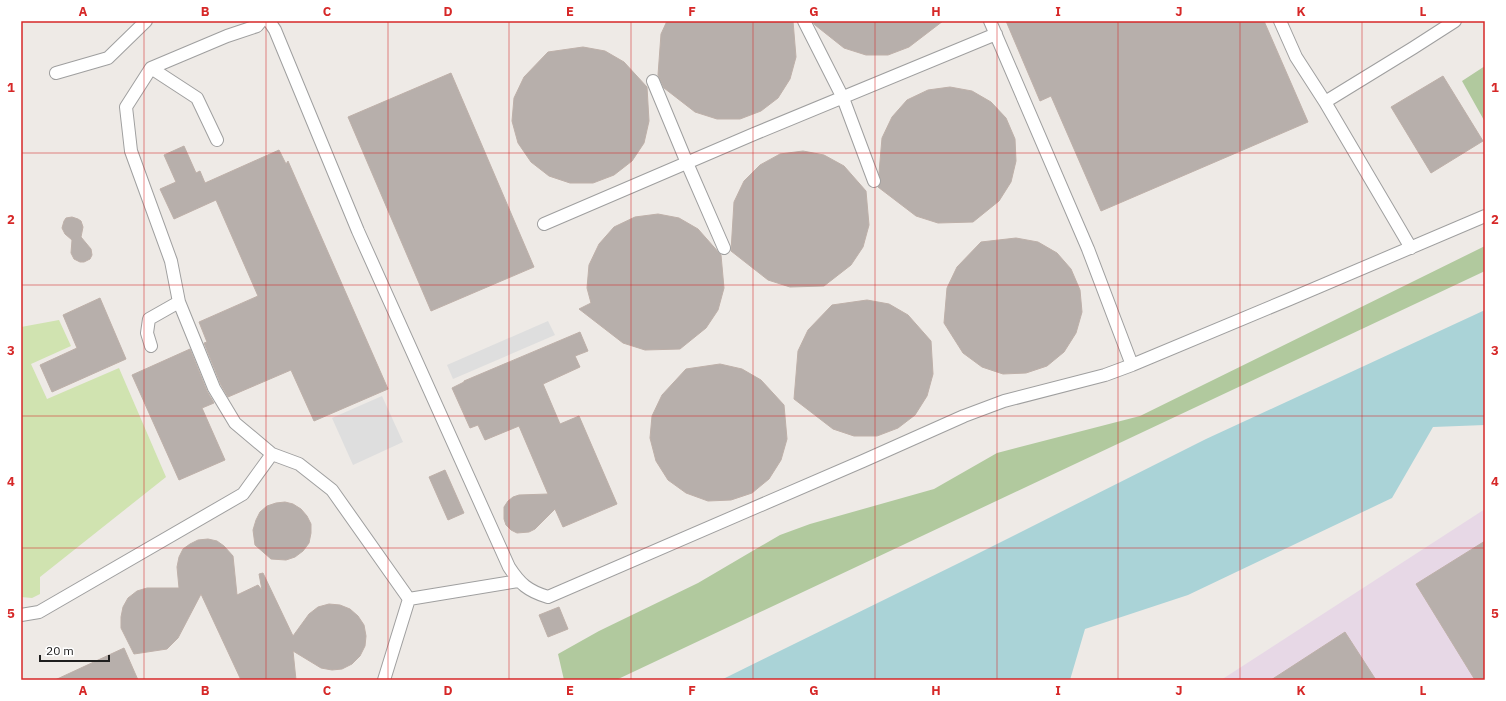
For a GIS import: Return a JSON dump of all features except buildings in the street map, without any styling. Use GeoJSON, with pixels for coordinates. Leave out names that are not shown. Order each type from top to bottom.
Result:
{"type":"FeatureCollection","features":[{"type":"Feature","properties":{"kind":"lane"},"geometry":{"type":"LineString","coordinates":[[56,73],[108,58],[146,21]]}},
{"type":"Feature","properties":{"kind":"lane"},"geometry":{"type":"LineString","coordinates":[[261,21],[257,26],[227,36],[151,68],[126,107],[131,151],[171,261],[179,302],[214,388],[235,423],[272,454],[299,464],[332,490],[409,599]]}},
{"type":"Feature","properties":{"kind":"lane"},"geometry":{"type":"LineString","coordinates":[[269,21],[275,30],[358,231],[509,567],[518,581],[537,594],[548,597],[863,462],[964,416],[1004,401],[1105,375],[1132,365],[1485,216]]}},
{"type":"Feature","properties":{"kind":"lane"},"geometry":{"type":"LineString","coordinates":[[804,21],[843,98],[874,181]]}},
{"type":"Feature","properties":{"kind":"lane"},"geometry":{"type":"LineString","coordinates":[[990,21],[1088,249],[1132,365]]}},
{"type":"Feature","properties":{"kind":"lane"},"geometry":{"type":"LineString","coordinates":[[1280,21],[1296,57],[1411,248]]}},
{"type":"Feature","properties":{"kind":"lane"},"geometry":{"type":"LineString","coordinates":[[1324,102],[1455,21]]}},
{"type":"Feature","properties":{"kind":"lane"},"geometry":{"type":"LineString","coordinates":[[544,224],[996,34]]}},
{"type":"Feature","properties":{"kind":"lane"},"geometry":{"type":"LineString","coordinates":[[151,68],[197,98],[217,140]]}},
{"type":"Feature","properties":{"kind":"lane"},"geometry":{"type":"LineString","coordinates":[[653,81],[724,248]]}},
{"type":"Feature","properties":{"kind":"lane"},"geometry":{"type":"LineString","coordinates":[[151,346],[147,333],[149,320],[179,302]]}},
{"type":"Feature","properties":{"kind":"lane"},"geometry":{"type":"LineString","coordinates":[[21,615],[39,612],[243,494],[272,454]]}},
{"type":"Feature","properties":{"kind":"lane"},"geometry":{"type":"LineString","coordinates":[[409,599],[518,581]]}},
{"type":"Feature","properties":{"kind":"lane"},"geometry":{"type":"LineString","coordinates":[[384,680],[409,599]]}},
{"type":"Feature","properties":{"kind":"shaded area"},"geometry":{"type":"Polygon","coordinates":[[[548,321],[555,335],[453,379],[447,365],[548,321]]]}},
{"type":"Feature","properties":{"kind":"shaded area"},"geometry":{"type":"Polygon","coordinates":[[[382,396],[403,442],[353,465],[332,418],[382,396]]]}},
{"type":"Feature","properties":{"kind":"shaded area"},"geometry":{"type":"Polygon","coordinates":[[[1485,509],[1485,680],[1221,680],[1485,509]]]}},
{"type":"Feature","properties":{"kind":"green space"},"geometry":{"type":"Polygon","coordinates":[[[1485,66],[1485,122],[1462,81],[1485,66]]]}},
{"type":"Feature","properties":{"kind":"green space"},"geometry":{"type":"Polygon","coordinates":[[[1485,246],[1485,271],[616,680],[564,680],[558,654],[599,631],[698,583],[780,535],[810,524],[934,489],[997,453],[1140,416],[1485,246]]]}},
{"type":"Feature","properties":{"kind":"green space"},"geometry":{"type":"Polygon","coordinates":[[[59,320],[71,346],[31,364],[47,399],[119,368],[166,477],[40,577],[40,594],[32,598],[21,597],[21,327],[59,320]]]}},
{"type":"Feature","properties":{"kind":"water"},"geometry":{"type":"Polygon","coordinates":[[[1485,310],[1485,425],[1433,427],[1392,498],[1188,595],[1085,629],[1070,680],[721,680],[1206,439],[1485,310]]]}}]}
